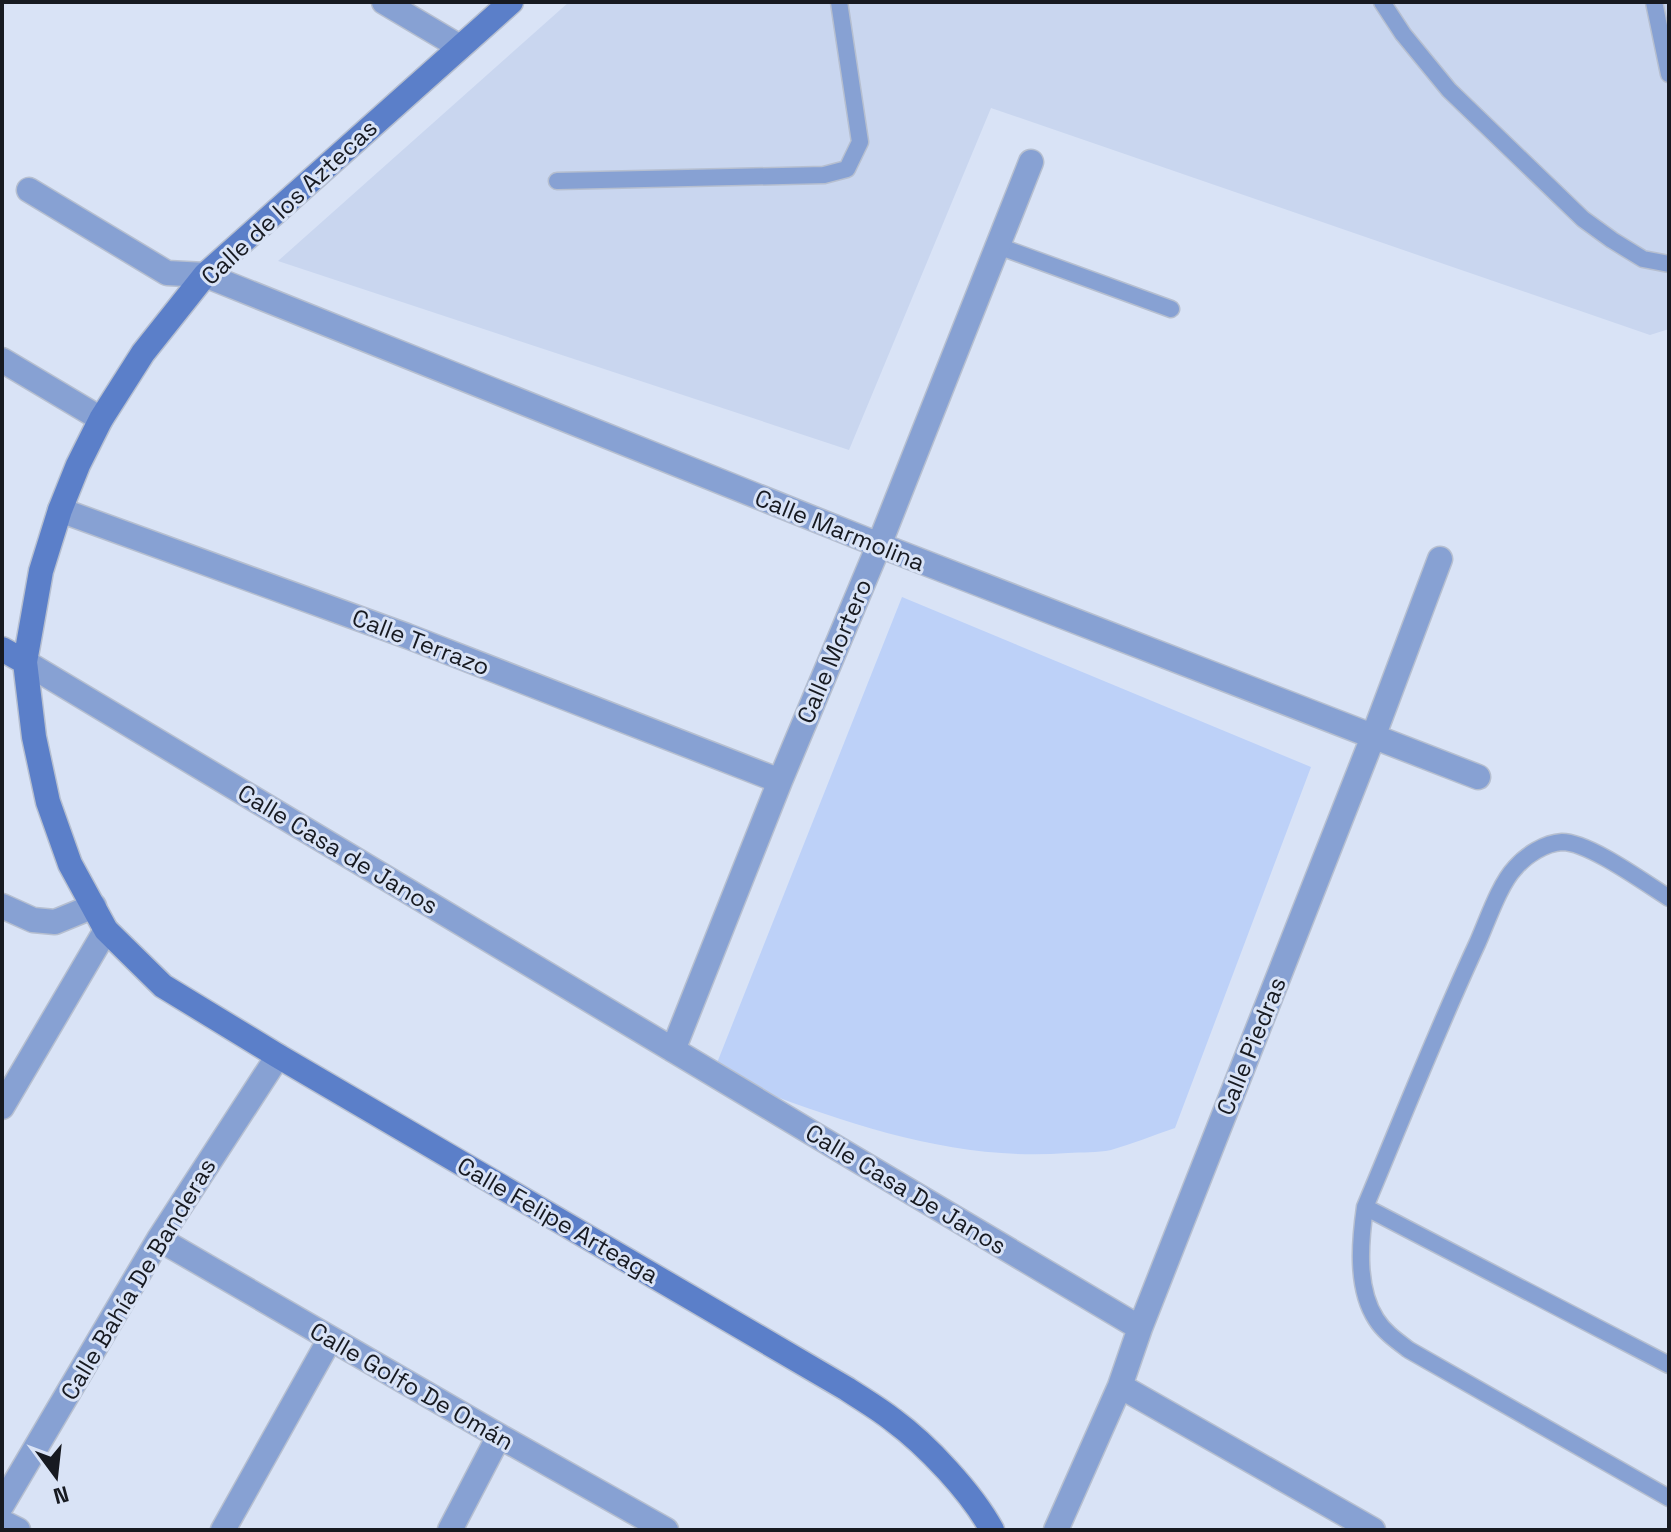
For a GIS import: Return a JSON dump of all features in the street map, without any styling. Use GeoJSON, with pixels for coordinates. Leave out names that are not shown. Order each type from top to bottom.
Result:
{"type":"FeatureCollection","features":[{"type":"Feature","properties":{"kind":"main road","name":"Calle de los Aztecas"},"geometry":{"type":"LineString","coordinates":[[106,930],[70,864],[48,802],[34,737],[25,662],[41,571],[78,465],[101,419],[143,353],[205,275],[511,2]]}},
{"type":"Feature","properties":{"kind":"main road","name":"Calle Casa de Janos"},"geometry":{"type":"LineString","coordinates":[[2,649],[25,662]]}},
{"type":"Feature","properties":{"kind":"main road","name":"Calle Felipe Arteaga"},"geometry":{"type":"LineString","coordinates":[[106,930],[163,986],[847,1389],[895,1421],[957,1482],[992,1530]]}},
{"type":"Feature","properties":{"kind":"street"},"geometry":{"type":"LineString","coordinates":[[384,2],[460,47]]}},
{"type":"Feature","properties":{"kind":"street","name":"Calle Mortero"},"geometry":{"type":"LineString","coordinates":[[673,1050],[1031,162]]}},
{"type":"Feature","properties":{"kind":"street","name":"Calle Marmolina"},"geometry":{"type":"LineString","coordinates":[[29,190],[167,273],[205,275],[879,545],[1478,777]]}},
{"type":"Feature","properties":{"kind":"street"},"geometry":{"type":"LineString","coordinates":[[2,360],[101,419]]}},
{"type":"Feature","properties":{"kind":"street","name":"Calle Terrazo"},"geometry":{"type":"LineString","coordinates":[[60,510],[407,636],[780,781]]}},
{"type":"Feature","properties":{"kind":"street","name":"Calle Piedras"},"geometry":{"type":"LineString","coordinates":[[1056,1530],[1120,1386],[1440,559]]}},
{"type":"Feature","properties":{"kind":"street","name":"Calle Casa de Janos"},"geometry":{"type":"LineString","coordinates":[[25,662],[673,1050]]}},
{"type":"Feature","properties":{"kind":"street"},"geometry":{"type":"LineString","coordinates":[[2,906],[33,920],[55,922],[94,906]]}},
{"type":"Feature","properties":{"kind":"street"},"geometry":{"type":"LineString","coordinates":[[2,1107],[106,930]]}},
{"type":"Feature","properties":{"kind":"street","name":"Calle Casa De Janos"},"geometry":{"type":"LineString","coordinates":[[673,1050],[1140,1328]]}},
{"type":"Feature","properties":{"kind":"street","name":"Calle Bahía De Banderas"},"geometry":{"type":"LineString","coordinates":[[2,1505],[159,1239],[278,1056]]}},
{"type":"Feature","properties":{"kind":"street","name":"Calle Golfo De Omán"},"geometry":{"type":"LineString","coordinates":[[159,1239],[666,1530]]}},
{"type":"Feature","properties":{"kind":"street"},"geometry":{"type":"LineString","coordinates":[[223,1530],[330,1339]]}},
{"type":"Feature","properties":{"kind":"street"},"geometry":{"type":"LineString","coordinates":[[1120,1386],[1373,1530]]}},
{"type":"Feature","properties":{"kind":"street"},"geometry":{"type":"LineString","coordinates":[[450,1530],[499,1436]]}},
{"type":"Feature","properties":{"kind":"street"},"geometry":{"type":"LineString","coordinates":[[2,1522],[18,1530]]}},
{"type":"Feature","properties":{"kind":"lane"},"geometry":{"type":"LineString","coordinates":[[557,181],[824,175],[847,169],[860,142],[839,2]]}},
{"type":"Feature","properties":{"kind":"lane"},"geometry":{"type":"LineString","coordinates":[[1382,2],[1403,34],[1449,90],[1583,219],[1643,259],[1669,264]]}},
{"type":"Feature","properties":{"kind":"lane"},"geometry":{"type":"LineString","coordinates":[[1654,2],[1669,74]]}},
{"type":"Feature","properties":{"kind":"lane"},"geometry":{"type":"LineString","coordinates":[[998,246],[1171,309]]}},
{"type":"Feature","properties":{"kind":"lane"},"geometry":{"type":"LineString","coordinates":[[1669,898],[1604,858],[1580,846],[1562,842],[1529,855],[1513,869],[1466,968],[1365,1207],[1361,1239],[1364,1284],[1376,1319],[1390,1335],[1409,1350],[1669,1498]]}},
{"type":"Feature","properties":{"kind":"lane"},"geometry":{"type":"LineString","coordinates":[[1365,1207],[1669,1365]]}},
{"type":"Feature","properties":{"kind":"shaded area"},"geometry":{"type":"Polygon","coordinates":[[[569,2],[1669,2],[1669,329],[1650,335],[991,108],[849,450],[278,261],[569,2]]]}},
{"type":"Feature","properties":{"kind":"shaded area"},"geometry":{"type":"Polygon","coordinates":[[[902,597],[1311,767],[1175,1128],[1100,1152],[1022,1154],[977,1151],[887,1133],[843,1120],[713,1073],[902,597]]]}}]}
